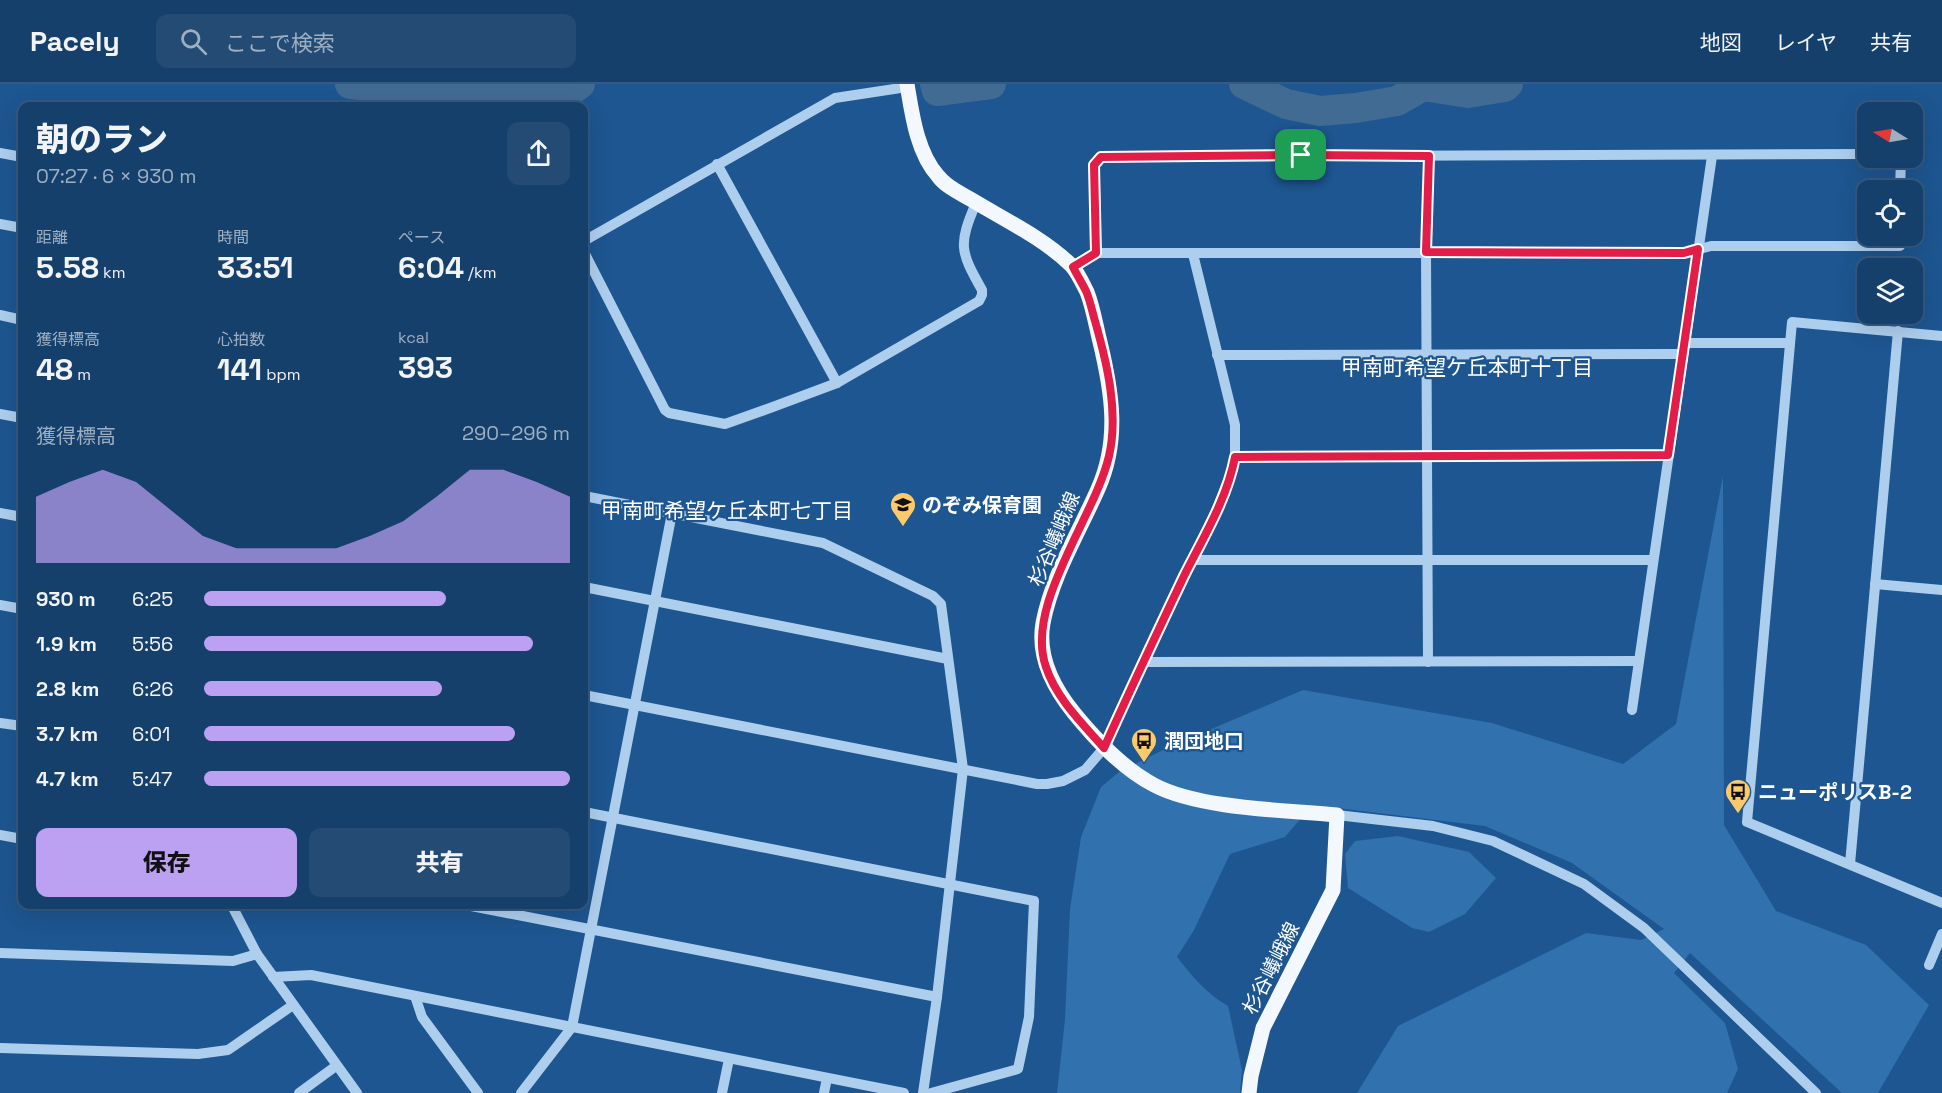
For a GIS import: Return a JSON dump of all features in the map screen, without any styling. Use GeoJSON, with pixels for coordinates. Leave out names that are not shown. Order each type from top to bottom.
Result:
{"type":"FeatureCollection","features":[{"type":"Feature","properties":{"kind":"main road","name":"杉谷嶬峨線"},"geometry":{"type":"LineString","coordinates":[[907,85],[920,140],[927,160],[938,177],[1020,229],[1073,267],[1087,292],[1098,333],[1113,416],[1109,455],[1100,486],[1055,584],[1043,624],[1042,651],[1046,666],[1068,706],[1104,748],[1154,786],[1179,795],[1253,808],[1337,815],[1333,890],[1263,1028],[1249,1093]]}},
{"type":"Feature","properties":{"kind":"street"},"geometry":{"type":"LineString","coordinates":[[588,239],[835,98],[907,85]]}},
{"type":"Feature","properties":{"kind":"street"},"geometry":{"type":"LineString","coordinates":[[0,153],[18,157]]}},
{"type":"Feature","properties":{"kind":"street"},"geometry":{"type":"LineString","coordinates":[[1096,253],[1094,165],[1101,157],[1857,154]]}},
{"type":"Feature","properties":{"kind":"street"},"geometry":{"type":"LineString","coordinates":[[1428,662],[1426,252],[1429,156]]}},
{"type":"Feature","properties":{"kind":"street"},"geometry":{"type":"LineString","coordinates":[[1632,710],[1712,156]]}},
{"type":"Feature","properties":{"kind":"street"},"geometry":{"type":"LineString","coordinates":[[717,164],[837,382]]}},
{"type":"Feature","properties":{"kind":"street"},"geometry":{"type":"LineString","coordinates":[[588,260],[665,410],[669,413],[726,424],[837,382],[979,302],[982,290],[965,261],[964,245],[967,225],[976,203]]}},
{"type":"Feature","properties":{"kind":"street"},"geometry":{"type":"LineString","coordinates":[[0,224],[18,227]]}},
{"type":"Feature","properties":{"kind":"street"},"geometry":{"type":"LineString","coordinates":[[1073,267],[1096,253],[1673,253],[1711,246],[1857,246]]}},
{"type":"Feature","properties":{"kind":"street"},"geometry":{"type":"LineString","coordinates":[[588,696],[1047,784],[1063,781],[1085,770],[1104,748],[1228,483],[1235,457],[1234,425],[1193,254]]}},
{"type":"Feature","properties":{"kind":"street"},"geometry":{"type":"LineString","coordinates":[[0,315],[18,319]]}},
{"type":"Feature","properties":{"kind":"street"},"geometry":{"type":"LineString","coordinates":[[1942,336],[1792,322],[1747,822],[1942,903]]}},
{"type":"Feature","properties":{"kind":"street"},"geometry":{"type":"LineString","coordinates":[[1850,864],[1898,331]]}},
{"type":"Feature","properties":{"kind":"street"},"geometry":{"type":"LineString","coordinates":[[1217,356],[1684,349],[1790,343]]}},
{"type":"Feature","properties":{"kind":"street"},"geometry":{"type":"LineString","coordinates":[[0,414],[18,417]]}},
{"type":"Feature","properties":{"kind":"street"},"geometry":{"type":"LineString","coordinates":[[1235,457],[1428,458],[1668,455]]}},
{"type":"Feature","properties":{"kind":"street"},"geometry":{"type":"LineString","coordinates":[[588,497],[824,543],[933,596],[941,604],[963,769],[937,997],[923,1093]]}},
{"type":"Feature","properties":{"kind":"street"},"geometry":{"type":"LineString","coordinates":[[0,513],[18,516]]}},
{"type":"Feature","properties":{"kind":"street"},"geometry":{"type":"LineString","coordinates":[[521,1093],[572,1027],[672,513]]}},
{"type":"Feature","properties":{"kind":"street"},"geometry":{"type":"LineString","coordinates":[[1192,560],[1653,560]]}},
{"type":"Feature","properties":{"kind":"street"},"geometry":{"type":"LineString","coordinates":[[1875,584],[1942,590]]}},
{"type":"Feature","properties":{"kind":"street"},"geometry":{"type":"LineString","coordinates":[[588,588],[948,659]]}},
{"type":"Feature","properties":{"kind":"street"},"geometry":{"type":"LineString","coordinates":[[0,604],[18,608]]}},
{"type":"Feature","properties":{"kind":"street"},"geometry":{"type":"LineString","coordinates":[[1143,662],[1639,662]]}},
{"type":"Feature","properties":{"kind":"street"},"geometry":{"type":"LineString","coordinates":[[0,723],[18,725]]}},
{"type":"Feature","properties":{"kind":"street"},"geometry":{"type":"LineString","coordinates":[[588,813],[1034,901],[1029,1017],[1018,1069],[931,1093]]}},
{"type":"Feature","properties":{"kind":"street"},"geometry":{"type":"LineString","coordinates":[[1337,815],[1433,826],[1493,841],[1584,884],[1644,928],[1816,1093]]}},
{"type":"Feature","properties":{"kind":"street"},"geometry":{"type":"LineString","coordinates":[[0,835],[18,838]]}},
{"type":"Feature","properties":{"kind":"street"},"geometry":{"type":"LineString","coordinates":[[234,909],[257,954],[357,1093]]}},
{"type":"Feature","properties":{"kind":"street"},"geometry":{"type":"LineString","coordinates":[[486,909],[937,997]]}},
{"type":"Feature","properties":{"kind":"street"},"geometry":{"type":"LineString","coordinates":[[1929,965],[1942,934]]}},
{"type":"Feature","properties":{"kind":"street"},"geometry":{"type":"LineString","coordinates":[[0,953],[233,961],[257,954]]}},
{"type":"Feature","properties":{"kind":"street"},"geometry":{"type":"LineString","coordinates":[[273,977],[312,975],[904,1093]]}},
{"type":"Feature","properties":{"kind":"street"},"geometry":{"type":"LineString","coordinates":[[415,996],[422,1017],[478,1093]]}},
{"type":"Feature","properties":{"kind":"street"},"geometry":{"type":"LineString","coordinates":[[0,1048],[198,1054],[228,1050],[293,1005]]}},
{"type":"Feature","properties":{"kind":"street"},"geometry":{"type":"LineString","coordinates":[[722,1093],[729,1059]]}},
{"type":"Feature","properties":{"kind":"street"},"geometry":{"type":"LineString","coordinates":[[299,1093],[336,1066]]}},
{"type":"Feature","properties":{"kind":"street"},"geometry":{"type":"LineString","coordinates":[[824,1093],[827,1078]]}},
{"type":"Feature","properties":{"kind":"shaded area"},"geometry":{"type":"Polygon","coordinates":[[[1723,476],[1724,825],[1776,911],[1866,945],[1929,1005],[1878,1093],[1842,1093],[1690,953],[1674,973],[1725,1023],[1738,1069],[1727,1093],[1357,1093],[1398,1026],[1586,933],[1641,940],[1664,929],[1572,863],[1485,826],[1312,805],[1285,837],[1230,854],[1194,930],[1177,957],[1194,978],[1228,1006],[1242,1070],[1240,1093],[1057,1093],[1065,1019],[1070,909],[1081,837],[1101,787],[1119,772],[1169,747],[1303,690],[1492,723],[1623,764],[1676,724],[1723,476]]]}},
{"type":"Feature","properties":{"kind":"shaded area"},"geometry":{"type":"Polygon","coordinates":[[[1398,836],[1469,852],[1496,878],[1465,914],[1429,932],[1412,928],[1348,888],[1345,854],[1355,841],[1398,836]]]}},
{"type":"Feature","properties":{"kind":"waterway"},"geometry":{"type":"LineString","coordinates":[[350,84],[483,97],[533,89],[563,96],[580,84]]}},
{"type":"Feature","properties":{"kind":"waterway"},"geometry":{"type":"LineString","coordinates":[[935,84],[937,91],[991,84]]}},
{"type":"Feature","properties":{"kind":"waterway"},"geometry":{"type":"LineString","coordinates":[[1244,84],[1286,104],[1320,111],[1397,101],[1423,86],[1468,93],[1505,87],[1508,84]]}},
{"type":"Feature","properties":{"kind":"place","name":"のぞみ保育園"},"geometry":{"type":"Point","coordinates":[903,528]}},
{"type":"Feature","properties":{"kind":"place","name":"潤団地口"},"geometry":{"type":"Point","coordinates":[1144,764]}},
{"type":"Feature","properties":{"kind":"place","name":"ニューポリスB-2"},"geometry":{"type":"Point","coordinates":[1738,815]}},
{"type":"Feature","properties":{"kind":"district","name":"甲南町希望ケ丘本町十丁目"},"geometry":{"type":"Point","coordinates":[1467,368]}},
{"type":"Feature","properties":{"kind":"district","name":"甲南町希望ケ丘本町七丁目"},"geometry":{"type":"Point","coordinates":[727,511]}},
{"type":"Feature","properties":{"kind":"route"},"geometry":{"type":"LineString","coordinates":[[1301,155],[1429,156],[1426,252],[1684,253],[1698,249],[1668,455],[1428,458],[1235,457],[1228,483],[1214,516],[1104,748],[1068,706],[1051,678],[1042,651],[1043,624],[1055,584],[1100,486],[1109,455],[1113,416],[1105,363],[1087,292],[1073,267],[1096,253],[1094,165],[1101,157],[1301,155]]}}]}
